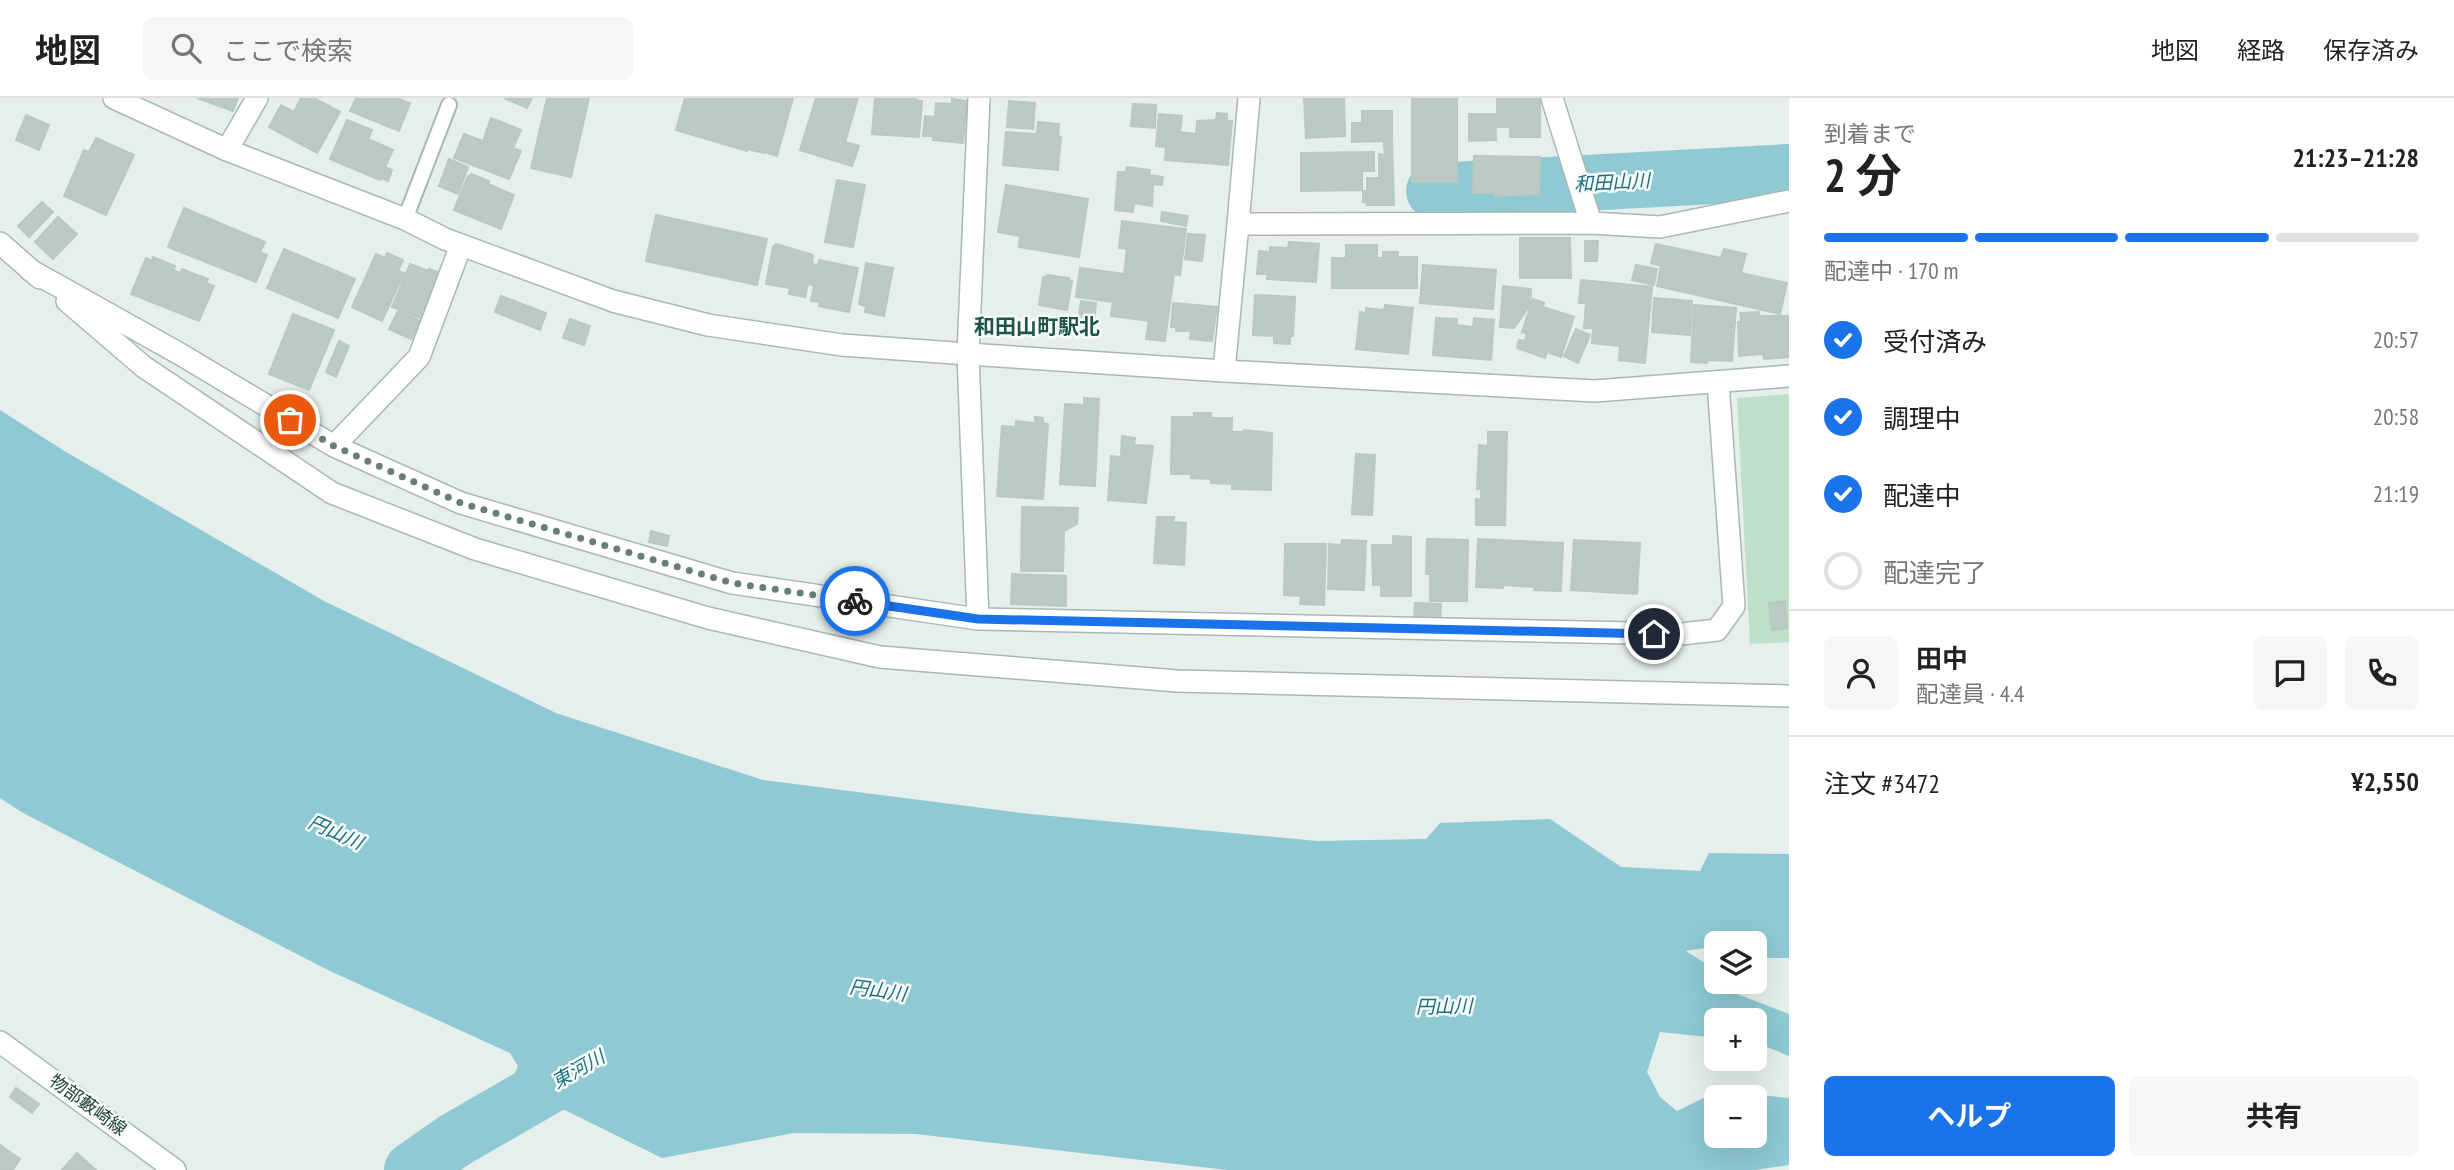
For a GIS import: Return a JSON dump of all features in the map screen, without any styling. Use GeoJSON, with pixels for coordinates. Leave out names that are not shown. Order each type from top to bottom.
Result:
{"type":"FeatureCollection","features":[{"type":"Feature","properties":{"kind":"street"},"geometry":{"type":"LineString","coordinates":[[114,98],[227,150],[405,219],[461,245],[613,301],[708,325],[842,345],[1224,371],[1595,391],[1789,376]]}},
{"type":"Feature","properties":{"kind":"street"},"geometry":{"type":"LineString","coordinates":[[227,150],[257,98]]}},
{"type":"Feature","properties":{"kind":"street"},"geometry":{"type":"LineString","coordinates":[[978,619],[968,354],[979,98]]}},
{"type":"Feature","properties":{"kind":"street"},"geometry":{"type":"LineString","coordinates":[[1224,371],[1249,98]]}},
{"type":"Feature","properties":{"kind":"street"},"geometry":{"type":"LineString","coordinates":[[1552,98],[1591,223]]}},
{"type":"Feature","properties":{"kind":"street"},"geometry":{"type":"LineString","coordinates":[[1238,224],[1591,223],[1660,226],[1789,201]]}},
{"type":"Feature","properties":{"kind":"street"},"geometry":{"type":"LineString","coordinates":[[0,243],[144,367],[331,493],[475,549],[708,618],[880,657],[1177,681],[1789,696]]}},
{"type":"Feature","properties":{"kind":"street"},"geometry":{"type":"LineString","coordinates":[[334,446],[419,357],[461,245]]}},
{"type":"Feature","properties":{"kind":"street"},"geometry":{"type":"LineString","coordinates":[[30,270],[180,354],[334,446],[461,503],[732,583],[978,619],[1681,634],[1717,629],[1734,606],[1718,382]]}},
{"type":"Feature","properties":{"kind":"street","name":"物部藪崎線"},"geometry":{"type":"LineString","coordinates":[[0,1042],[175,1170]]}},
{"type":"Feature","properties":{"kind":"lane"},"geometry":{"type":"LineString","coordinates":[[405,219],[449,105]]}},
{"type":"Feature","properties":{"kind":"green space"},"geometry":{"type":"Polygon","coordinates":[[[1789,394],[1789,642],[1750,644],[1737,398],[1789,394]]]}},
{"type":"Feature","properties":{"kind":"water","name":"円山川"},"geometry":{"type":"Polygon","coordinates":[[[0,410],[66,452],[324,601],[556,713],[763,780],[1030,814],[1317,841],[1426,839],[1440,823],[1550,819],[1621,867],[1700,871],[1709,853],[1789,854],[1789,958],[1767,957],[1767,931],[1704,931],[1704,948],[1686,951],[1704,963],[1704,994],[1737,994],[1789,1014],[1789,1056],[1767,1047],[1767,1008],[1704,1008],[1704,1037],[1660,1032],[1647,1072],[1660,1097],[1677,1111],[1704,1098],[1704,1148],[1767,1148],[1767,1096],[1789,1098],[1789,1165],[1755,1170],[1227,1170],[916,1134],[794,1133],[662,1158],[510,1083],[518,1066],[510,1053],[330,971],[23,813],[0,798],[0,410]]]}},
{"type":"Feature","properties":{"kind":"building"},"geometry":{"type":"Polygon","coordinates":[[[197,98],[238,98],[233,111],[197,98]]]}},
{"type":"Feature","properties":{"kind":"building"},"geometry":{"type":"Polygon","coordinates":[[[301,98],[314,98],[340,112],[317,153],[269,127],[281,105],[294,112],[301,98]]]}},
{"type":"Feature","properties":{"kind":"building"},"geometry":{"type":"Polygon","coordinates":[[[356,98],[396,98],[410,103],[399,131],[350,111],[356,98]]]}},
{"type":"Feature","properties":{"kind":"building"},"geometry":{"type":"Polygon","coordinates":[[[504,98],[532,98],[527,108],[504,98]]]}},
{"type":"Feature","properties":{"kind":"building"},"geometry":{"type":"Polygon","coordinates":[[[547,98],[589,98],[571,177],[531,168],[547,98]]]}},
{"type":"Feature","properties":{"kind":"building"},"geometry":{"type":"Polygon","coordinates":[[[685,98],[779,98],[764,153],[747,151],[676,130],[685,98]]]}},
{"type":"Feature","properties":{"kind":"building"},"geometry":{"type":"Polygon","coordinates":[[[780,98],[793,98],[777,156],[765,152],[780,98]]]}},
{"type":"Feature","properties":{"kind":"building"},"geometry":{"type":"Polygon","coordinates":[[[816,98],[858,98],[845,142],[859,146],[852,166],[800,150],[816,98]]]}},
{"type":"Feature","properties":{"kind":"building"},"geometry":{"type":"Polygon","coordinates":[[[875,98],[916,98],[922,101],[919,137],[872,134],[875,98]]]}},
{"type":"Feature","properties":{"kind":"building"},"geometry":{"type":"Polygon","coordinates":[[[1304,98],[1344,98],[1345,136],[1306,138],[1304,98]]]}},
{"type":"Feature","properties":{"kind":"building"},"geometry":{"type":"Polygon","coordinates":[[[1412,98],[1457,98],[1457,182],[1412,182],[1412,98]]]}},
{"type":"Feature","properties":{"kind":"building"},"geometry":{"type":"Polygon","coordinates":[[[1497,98],[1540,98],[1540,137],[1510,137],[1510,127],[1497,127],[1497,98]]]}},
{"type":"Feature","properties":{"kind":"building"},"geometry":{"type":"Polygon","coordinates":[[[952,99],[967,101],[963,143],[933,140],[933,136],[923,136],[925,116],[935,117],[936,103],[952,104],[952,99]]]}},
{"type":"Feature","properties":{"kind":"building"},"geometry":{"type":"Polygon","coordinates":[[[1009,101],[1035,103],[1033,129],[1007,127],[1009,101]]]}},
{"type":"Feature","properties":{"kind":"building"},"geometry":{"type":"Polygon","coordinates":[[[1133,104],[1156,105],[1155,128],[1131,126],[1133,104]]]}},
{"type":"Feature","properties":{"kind":"building"},"geometry":{"type":"Polygon","coordinates":[[[1362,111],[1392,111],[1392,141],[1352,142],[1352,123],[1362,123],[1362,111]]]}},
{"type":"Feature","properties":{"kind":"building"},"geometry":{"type":"Polygon","coordinates":[[[1217,113],[1227,114],[1227,121],[1232,121],[1228,165],[1165,160],[1166,147],[1156,146],[1159,114],[1182,116],[1180,132],[1196,134],[1197,121],[1216,120],[1217,113]]]}},
{"type":"Feature","properties":{"kind":"building"},"geometry":{"type":"Polygon","coordinates":[[[1469,114],[1495,114],[1496,140],[1469,141],[1469,114]]]}},
{"type":"Feature","properties":{"kind":"building"},"geometry":{"type":"Polygon","coordinates":[[[26,115],[49,125],[39,150],[16,140],[26,115]]]}},
{"type":"Feature","properties":{"kind":"building"},"geometry":{"type":"Polygon","coordinates":[[[491,118],[521,130],[513,148],[521,151],[509,179],[454,158],[464,134],[483,141],[491,118]]]}},
{"type":"Feature","properties":{"kind":"building"},"geometry":{"type":"Polygon","coordinates":[[[347,120],[372,130],[368,139],[393,150],[385,167],[392,170],[388,181],[330,159],[347,120]]]}},
{"type":"Feature","properties":{"kind":"building"},"geometry":{"type":"Polygon","coordinates":[[[1038,122],[1059,124],[1058,136],[1061,137],[1058,170],[1003,165],[1006,132],[1037,134],[1038,122]]]}},
{"type":"Feature","properties":{"kind":"building"},"geometry":{"type":"Polygon","coordinates":[[[96,138],[134,155],[106,215],[64,196],[84,150],[89,152],[96,138]]]}},
{"type":"Feature","properties":{"kind":"building"},"geometry":{"type":"Polygon","coordinates":[[[1384,143],[1392,143],[1394,205],[1367,205],[1367,202],[1363,202],[1363,191],[1367,191],[1367,178],[1379,178],[1379,154],[1385,155],[1384,143]]]}},
{"type":"Feature","properties":{"kind":"building"},"geometry":{"type":"Polygon","coordinates":[[[1374,152],[1374,171],[1362,171],[1362,190],[1301,191],[1301,153],[1374,152]]]}},
{"type":"Feature","properties":{"kind":"building"},"geometry":{"type":"Polygon","coordinates":[[[1474,156],[1540,157],[1539,194],[1495,196],[1495,193],[1473,193],[1474,156]]]}},
{"type":"Feature","properties":{"kind":"building"},"geometry":{"type":"Polygon","coordinates":[[[449,159],[468,167],[458,194],[439,186],[449,159]]]}},
{"type":"Feature","properties":{"kind":"building"},"geometry":{"type":"Polygon","coordinates":[[[1127,167],[1150,170],[1149,175],[1163,177],[1162,185],[1153,184],[1152,206],[1134,203],[1133,212],[1115,210],[1118,172],[1126,172],[1127,167]]]}},
{"type":"Feature","properties":{"kind":"building"},"geometry":{"type":"Polygon","coordinates":[[[471,174],[514,195],[501,229],[454,210],[471,174]]]}},
{"type":"Feature","properties":{"kind":"building"},"geometry":{"type":"Polygon","coordinates":[[[837,180],[865,185],[853,247],[825,242],[837,180]]]}},
{"type":"Feature","properties":{"kind":"building"},"geometry":{"type":"Polygon","coordinates":[[[1006,185],[1088,199],[1079,257],[1019,247],[1020,236],[998,232],[1006,185]]]}},
{"type":"Feature","properties":{"kind":"building"},"geometry":{"type":"Polygon","coordinates":[[[42,202],[53,212],[29,237],[18,226],[42,202]]]}},
{"type":"Feature","properties":{"kind":"building"},"geometry":{"type":"Polygon","coordinates":[[[184,208],[265,242],[260,252],[267,255],[256,282],[168,247],[184,208]]]}},
{"type":"Feature","properties":{"kind":"building"},"geometry":{"type":"Polygon","coordinates":[[[1162,212],[1188,216],[1186,226],[1161,221],[1162,212]]]}},
{"type":"Feature","properties":{"kind":"building"},"geometry":{"type":"Polygon","coordinates":[[[656,215],[767,239],[757,285],[646,261],[656,215]]]}},
{"type":"Feature","properties":{"kind":"building"},"geometry":{"type":"Polygon","coordinates":[[[58,217],[77,234],[53,259],[35,242],[58,217]]]}},
{"type":"Feature","properties":{"kind":"building"},"geometry":{"type":"Polygon","coordinates":[[[1122,221],[1186,229],[1180,275],[1174,274],[1165,341],[1146,339],[1149,321],[1111,316],[1113,302],[1076,297],[1080,268],[1124,274],[1127,249],[1119,248],[1122,221]]]}},
{"type":"Feature","properties":{"kind":"building"},"geometry":{"type":"Polygon","coordinates":[[[1188,234],[1205,235],[1202,261],[1185,259],[1188,234]]]}},
{"type":"Feature","properties":{"kind":"building"},"geometry":{"type":"Polygon","coordinates":[[[1520,238],[1570,238],[1571,278],[1520,278],[1520,238]]]}},
{"type":"Feature","properties":{"kind":"building"},"geometry":{"type":"Polygon","coordinates":[[[1585,241],[1598,241],[1597,261],[1585,261],[1585,241]]]}},
{"type":"Feature","properties":{"kind":"building"},"geometry":{"type":"Polygon","coordinates":[[[1289,242],[1319,244],[1316,282],[1267,279],[1268,274],[1257,274],[1259,251],[1270,252],[1270,247],[1288,248],[1289,242]]]}},
{"type":"Feature","properties":{"kind":"building"},"geometry":{"type":"Polygon","coordinates":[[[776,244],[813,255],[812,264],[817,265],[813,285],[808,284],[805,297],[789,294],[790,288],[766,284],[773,247],[776,244]]]}},
{"type":"Feature","properties":{"kind":"building"},"geometry":{"type":"Polygon","coordinates":[[[1656,244],[1721,258],[1724,249],[1746,254],[1741,273],[1787,283],[1780,314],[1657,286],[1661,266],[1651,263],[1656,244]]]}},
{"type":"Feature","properties":{"kind":"building"},"geometry":{"type":"Polygon","coordinates":[[[1346,245],[1377,245],[1377,258],[1383,258],[1383,252],[1398,252],[1398,257],[1417,257],[1417,288],[1332,288],[1332,258],[1346,258],[1346,245]]]}},
{"type":"Feature","properties":{"kind":"building"},"geometry":{"type":"Polygon","coordinates":[[[284,249],[355,279],[338,318],[267,288],[284,249]]]}},
{"type":"Feature","properties":{"kind":"building"},"geometry":{"type":"Polygon","coordinates":[[[387,253],[403,260],[398,271],[404,273],[382,321],[352,307],[376,254],[385,258],[387,253]]]}},
{"type":"Feature","properties":{"kind":"building"},"geometry":{"type":"Polygon","coordinates":[[[153,257],[175,266],[173,270],[181,273],[182,269],[208,279],[206,283],[214,286],[199,321],[131,294],[146,258],[152,261],[153,257]]]}},
{"type":"Feature","properties":{"kind":"building"},"geometry":{"type":"Polygon","coordinates":[[[819,260],[858,268],[849,312],[819,306],[820,302],[811,301],[819,260]]]}},
{"type":"Feature","properties":{"kind":"building"},"geometry":{"type":"Polygon","coordinates":[[[866,263],[893,268],[884,316],[865,312],[866,306],[859,304],[866,263]]]}},
{"type":"Feature","properties":{"kind":"building"},"geometry":{"type":"Polygon","coordinates":[[[410,264],[441,273],[425,320],[392,307],[410,264]]]}},
{"type":"Feature","properties":{"kind":"building"},"geometry":{"type":"Polygon","coordinates":[[[1423,265],[1496,270],[1493,309],[1420,303],[1423,265]]]}},
{"type":"Feature","properties":{"kind":"building"},"geometry":{"type":"Polygon","coordinates":[[[1636,265],[1657,269],[1654,285],[1632,280],[1636,265]]]}},
{"type":"Feature","properties":{"kind":"building"},"geometry":{"type":"Polygon","coordinates":[[[1047,275],[1069,278],[1068,280],[1072,281],[1067,310],[1039,305],[1043,277],[1047,275]]]}},
{"type":"Feature","properties":{"kind":"building"},"geometry":{"type":"Polygon","coordinates":[[[1581,280],[1652,287],[1645,363],[1619,360],[1620,346],[1592,343],[1593,328],[1584,328],[1586,303],[1579,303],[1581,280]]]}},
{"type":"Feature","properties":{"kind":"building"},"geometry":{"type":"Polygon","coordinates":[[[1503,286],[1531,289],[1530,305],[1514,328],[1500,327],[1503,286]]]}},
{"type":"Feature","properties":{"kind":"building"},"geometry":{"type":"Polygon","coordinates":[[[1255,295],[1295,297],[1293,336],[1290,337],[1290,344],[1274,343],[1274,336],[1253,335],[1255,295]]]}},
{"type":"Feature","properties":{"kind":"building"},"geometry":{"type":"Polygon","coordinates":[[[501,296],[546,313],[540,330],[495,312],[501,296]]]}},
{"type":"Feature","properties":{"kind":"building"},"geometry":{"type":"Polygon","coordinates":[[[1654,298],[1692,301],[1690,335],[1652,332],[1654,298]]]}},
{"type":"Feature","properties":{"kind":"building"},"geometry":{"type":"Polygon","coordinates":[[[1533,299],[1544,303],[1543,307],[1574,317],[1561,357],[1547,352],[1545,358],[1517,348],[1519,340],[1525,341],[1527,334],[1522,332],[1533,299]]]}},
{"type":"Feature","properties":{"kind":"building"},"geometry":{"type":"Polygon","coordinates":[[[1081,301],[1096,303],[1094,325],[1078,323],[1081,301]]]}},
{"type":"Feature","properties":{"kind":"building"},"geometry":{"type":"Polygon","coordinates":[[[1173,303],[1217,307],[1212,341],[1190,339],[1191,331],[1176,331],[1176,327],[1171,327],[1173,303]]]}},
{"type":"Feature","properties":{"kind":"building"},"geometry":{"type":"Polygon","coordinates":[[[1385,305],[1413,308],[1408,354],[1356,349],[1360,312],[1366,313],[1366,308],[1384,310],[1385,305]]]}},
{"type":"Feature","properties":{"kind":"building"},"geometry":{"type":"Polygon","coordinates":[[[1694,305],[1736,308],[1732,361],[1691,362],[1694,305]]]}},
{"type":"Feature","properties":{"kind":"building"},"geometry":{"type":"Polygon","coordinates":[[[398,311],[420,321],[411,339],[389,329],[398,311]]]}},
{"type":"Feature","properties":{"kind":"building"},"geometry":{"type":"Polygon","coordinates":[[[1759,312],[1759,316],[1789,316],[1789,357],[1764,359],[1763,354],[1739,356],[1740,313],[1759,312]]]}},
{"type":"Feature","properties":{"kind":"building"},"geometry":{"type":"Polygon","coordinates":[[[293,314],[334,330],[309,390],[269,374],[293,314]]]}},
{"type":"Feature","properties":{"kind":"building"},"geometry":{"type":"Polygon","coordinates":[[[1436,318],[1457,319],[1456,325],[1473,327],[1474,318],[1494,320],[1491,360],[1433,355],[1436,318]]]}},
{"type":"Feature","properties":{"kind":"building"},"geometry":{"type":"Polygon","coordinates":[[[570,319],[590,326],[584,345],[563,338],[570,319]]]}},
{"type":"Feature","properties":{"kind":"building"},"geometry":{"type":"Polygon","coordinates":[[[1576,329],[1590,335],[1578,363],[1564,356],[1576,329]]]}},
{"type":"Feature","properties":{"kind":"building"},"geometry":{"type":"Polygon","coordinates":[[[339,341],[349,346],[336,377],[326,372],[339,341]]]}},
{"type":"Feature","properties":{"kind":"building"},"geometry":{"type":"Polygon","coordinates":[[[1084,398],[1099,399],[1095,486],[1060,484],[1065,404],[1084,405],[1084,398]]]}},
{"type":"Feature","properties":{"kind":"building"},"geometry":{"type":"Polygon","coordinates":[[[1194,413],[1211,413],[1211,418],[1232,418],[1230,484],[1191,478],[1192,474],[1171,474],[1172,417],[1194,417],[1194,413]]]}},
{"type":"Feature","properties":{"kind":"building"},"geometry":{"type":"Polygon","coordinates":[[[1035,417],[1043,418],[1043,423],[1048,424],[1043,499],[997,496],[1002,426],[1015,427],[1016,421],[1035,423],[1035,417]]]}},
{"type":"Feature","properties":{"kind":"building"},"geometry":{"type":"Polygon","coordinates":[[[1244,430],[1272,433],[1271,490],[1232,489],[1233,432],[1244,430]]]}},
{"type":"Feature","properties":{"kind":"building"},"geometry":{"type":"Polygon","coordinates":[[[1488,432],[1507,432],[1505,525],[1476,525],[1476,499],[1481,500],[1481,489],[1477,489],[1479,445],[1488,446],[1488,432]]]}},
{"type":"Feature","properties":{"kind":"building"},"geometry":{"type":"Polygon","coordinates":[[[1122,436],[1135,438],[1134,445],[1153,446],[1146,503],[1108,500],[1111,456],[1121,457],[1122,436]]]}},
{"type":"Feature","properties":{"kind":"building"},"geometry":{"type":"Polygon","coordinates":[[[1356,454],[1375,455],[1372,515],[1352,514],[1356,454]]]}},
{"type":"Feature","properties":{"kind":"building"},"geometry":{"type":"Polygon","coordinates":[[[1022,507],[1078,508],[1077,524],[1064,531],[1063,571],[1021,571],[1022,507]]]}},
{"type":"Feature","properties":{"kind":"building"},"geometry":{"type":"Polygon","coordinates":[[[1157,517],[1174,517],[1173,522],[1186,523],[1184,565],[1154,563],[1157,517]]]}},
{"type":"Feature","properties":{"kind":"building"},"geometry":{"type":"Polygon","coordinates":[[[651,531],[669,536],[667,546],[649,542],[651,531]]]}},
{"type":"Feature","properties":{"kind":"building"},"geometry":{"type":"Polygon","coordinates":[[[1393,536],[1411,537],[1411,596],[1381,596],[1381,585],[1373,585],[1372,545],[1393,545],[1393,536]]]}},
{"type":"Feature","properties":{"kind":"building"},"geometry":{"type":"Polygon","coordinates":[[[1427,539],[1468,540],[1467,601],[1430,601],[1430,574],[1426,574],[1427,539]]]}},
{"type":"Feature","properties":{"kind":"building"},"geometry":{"type":"Polygon","coordinates":[[[1478,539],[1563,543],[1561,591],[1503,585],[1503,588],[1476,587],[1478,539]]]}},
{"type":"Feature","properties":{"kind":"building"},"geometry":{"type":"Polygon","coordinates":[[[1342,540],[1366,541],[1364,590],[1328,589],[1329,544],[1341,545],[1342,540]]]}},
{"type":"Feature","properties":{"kind":"building"},"geometry":{"type":"Polygon","coordinates":[[[1574,540],[1640,543],[1637,594],[1571,590],[1574,540]]]}},
{"type":"Feature","properties":{"kind":"building"},"geometry":{"type":"Polygon","coordinates":[[[1285,544],[1326,544],[1324,605],[1300,604],[1301,596],[1284,595],[1285,544]]]}},
{"type":"Feature","properties":{"kind":"building"},"geometry":{"type":"Polygon","coordinates":[[[1012,574],[1066,576],[1066,606],[1011,604],[1012,574]]]}},
{"type":"Feature","properties":{"kind":"building"},"geometry":{"type":"Polygon","coordinates":[[[1785,601],[1787,628],[1772,630],[1769,603],[1785,601]]]}},
{"type":"Feature","properties":{"kind":"building"},"geometry":{"type":"Polygon","coordinates":[[[1415,603],[1441,604],[1440,623],[1414,622],[1415,603]]]}},
{"type":"Feature","properties":{"kind":"building"},"geometry":{"type":"Polygon","coordinates":[[[16,1088],[39,1104],[32,1113],[10,1097],[16,1088]]]}},
{"type":"Feature","properties":{"kind":"building"},"geometry":{"type":"Polygon","coordinates":[[[0,1145],[20,1159],[13,1170],[0,1170],[0,1145]]]}},
{"type":"Feature","properties":{"kind":"building"},"geometry":{"type":"Polygon","coordinates":[[[77,1153],[96,1170],[62,1170],[77,1153]]]}},
{"type":"Feature","properties":{"kind":"waterway","name":"和田山川"},"geometry":{"type":"LineString","coordinates":[[1434,191],[1789,172]]}},
{"type":"Feature","properties":{"kind":"waterway","name":"東河川"},"geometry":{"type":"LineString","coordinates":[[412,1170],[455,1140],[599,1057]]}},
{"type":"Feature","properties":{"kind":"way so far"},"geometry":{"type":"LineString","coordinates":[[290,420],[334,446],[461,503],[732,583],[855,601]]}},
{"type":"Feature","properties":{"kind":"district","name":"和田山町駅北"},"geometry":{"type":"Point","coordinates":[1037,327]}},
{"type":"Feature","properties":{"kind":"route"},"geometry":{"type":"LineString","coordinates":[[855,601],[978,619],[1654,634]]}}]}
